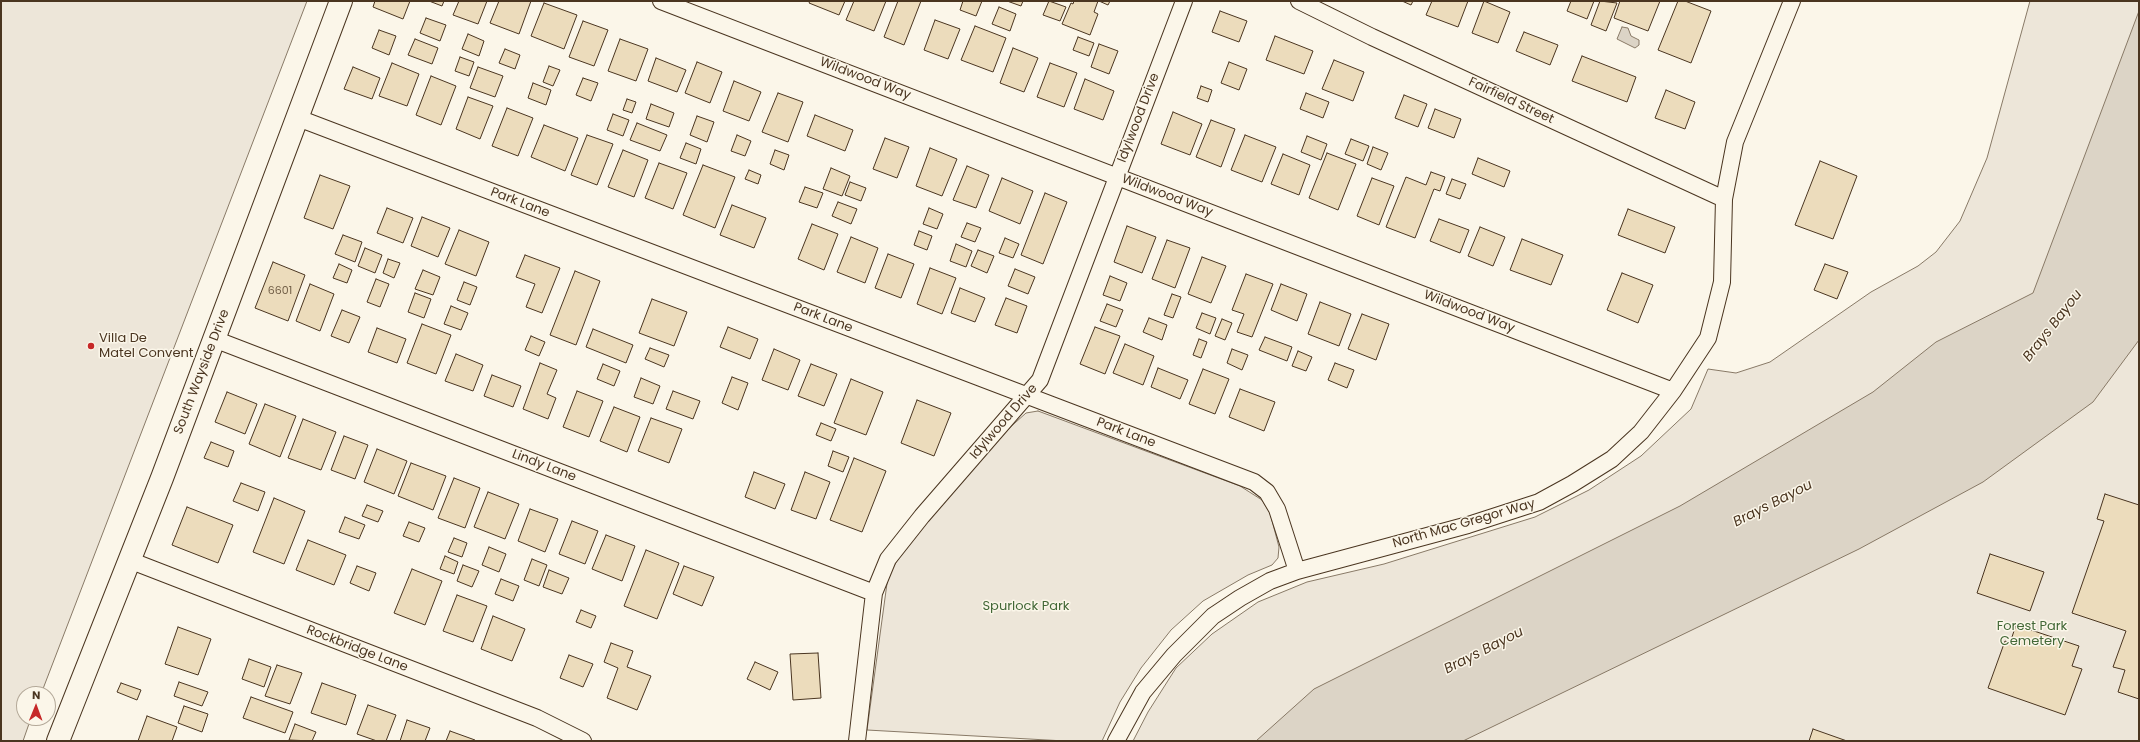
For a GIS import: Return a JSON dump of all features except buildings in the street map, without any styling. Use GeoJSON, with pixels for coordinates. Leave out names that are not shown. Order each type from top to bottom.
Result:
{"type":"FeatureCollection","features":[{"type":"Feature","properties":{"kind":"main road","name":"South Wayside Drive"},"geometry":{"type":"LineString","coordinates":[[58,741],[214,340],[341,1]]}},
{"type":"Feature","properties":{"kind":"street","name":"Wildwood Way"},"geometry":{"type":"LineString","coordinates":[[661,1],[1673,390]]}},
{"type":"Feature","properties":{"kind":"street","name":"Idylwood Drive"},"geometry":{"type":"LineString","coordinates":[[857,741],[874,593],[888,559],[922,516],[1040,380],[1116,176],[1184,1]]}},
{"type":"Feature","properties":{"kind":"street","name":"Fairfield Street"},"geometry":{"type":"LineString","coordinates":[[1299,1],[1372,37],[1724,199]]}},
{"type":"Feature","properties":{"kind":"street","name":"North Mac Gregor Way"},"geometry":{"type":"LineString","coordinates":[[1116,741],[1143,692],[1174,655],[1213,616],[1240,598],[1270,581],[1297,571],[1468,525],[1539,502],[1572,484],[1612,459],[1641,432],[1673,390],[1708,338],[1722,282],[1724,199],[1735,142],[1787,3]]}},
{"type":"Feature","properties":{"kind":"street","name":"Park Lane"},"geometry":{"type":"LineString","coordinates":[[298,118],[1254,482],[1267,492],[1277,509],[1297,571]]}},
{"type":"Feature","properties":{"kind":"street","name":"Lindy Lane"},"geometry":{"type":"LineString","coordinates":[[214,340],[874,593]]}},
{"type":"Feature","properties":{"kind":"street","name":"Rockbridge Lane"},"geometry":{"type":"LineString","coordinates":[[129,560],[537,718],[583,741]]}},
{"type":"Feature","properties":{"kind":"green space","name":"Villa De Matel Convent"},"geometry":{"type":"Polygon","coordinates":[[[1,1],[307,1],[44,686],[16,686],[16,726],[28,726],[23,741],[1,741],[1,1]]]}},
{"type":"Feature","properties":{"kind":"green space","name":"Forest Park Cemetery"},"geometry":{"type":"Polygon","coordinates":[[[2030,1],[2139,1],[2139,741],[1133,741],[1148,712],[1176,668],[1212,634],[1258,602],[1307,582],[1384,564],[1535,517],[1589,490],[1641,456],[1691,409],[1708,369],[1736,373],[1770,362],[1871,292],[1918,266],[1936,252],[1960,221],[1987,158],[2030,1]]]}},
{"type":"Feature","properties":{"kind":"green space","name":"Spurlock Park"},"geometry":{"type":"Polygon","coordinates":[[[1038,411],[1240,486],[1262,500],[1270,513],[1279,547],[1278,558],[1272,565],[1248,575],[1203,601],[1171,630],[1141,668],[1120,702],[1102,741],[1065,741],[867,730],[888,576],[904,549],[1006,431],[1026,413],[1038,411]]]}},
{"type":"Feature","properties":{"kind":"water","name":"Brays Bayou"},"geometry":{"type":"Polygon","coordinates":[[[2139,11],[2139,340],[2093,402],[1983,482],[1859,549],[1463,741],[1256,741],[1314,689],[1680,506],[1873,392],[1936,342],[2033,293],[2139,11]]]}},
{"type":"Feature","properties":{"kind":"water"},"geometry":{"type":"Polygon","coordinates":[[[1622,27],[1628,28],[1631,36],[1639,40],[1639,45],[1635,48],[1617,39],[1622,27]]]}},
{"type":"Feature","properties":{"kind":"place","name":"Villa De Matel Convent"},"geometry":{"type":"Point","coordinates":[91,346]}}]}
